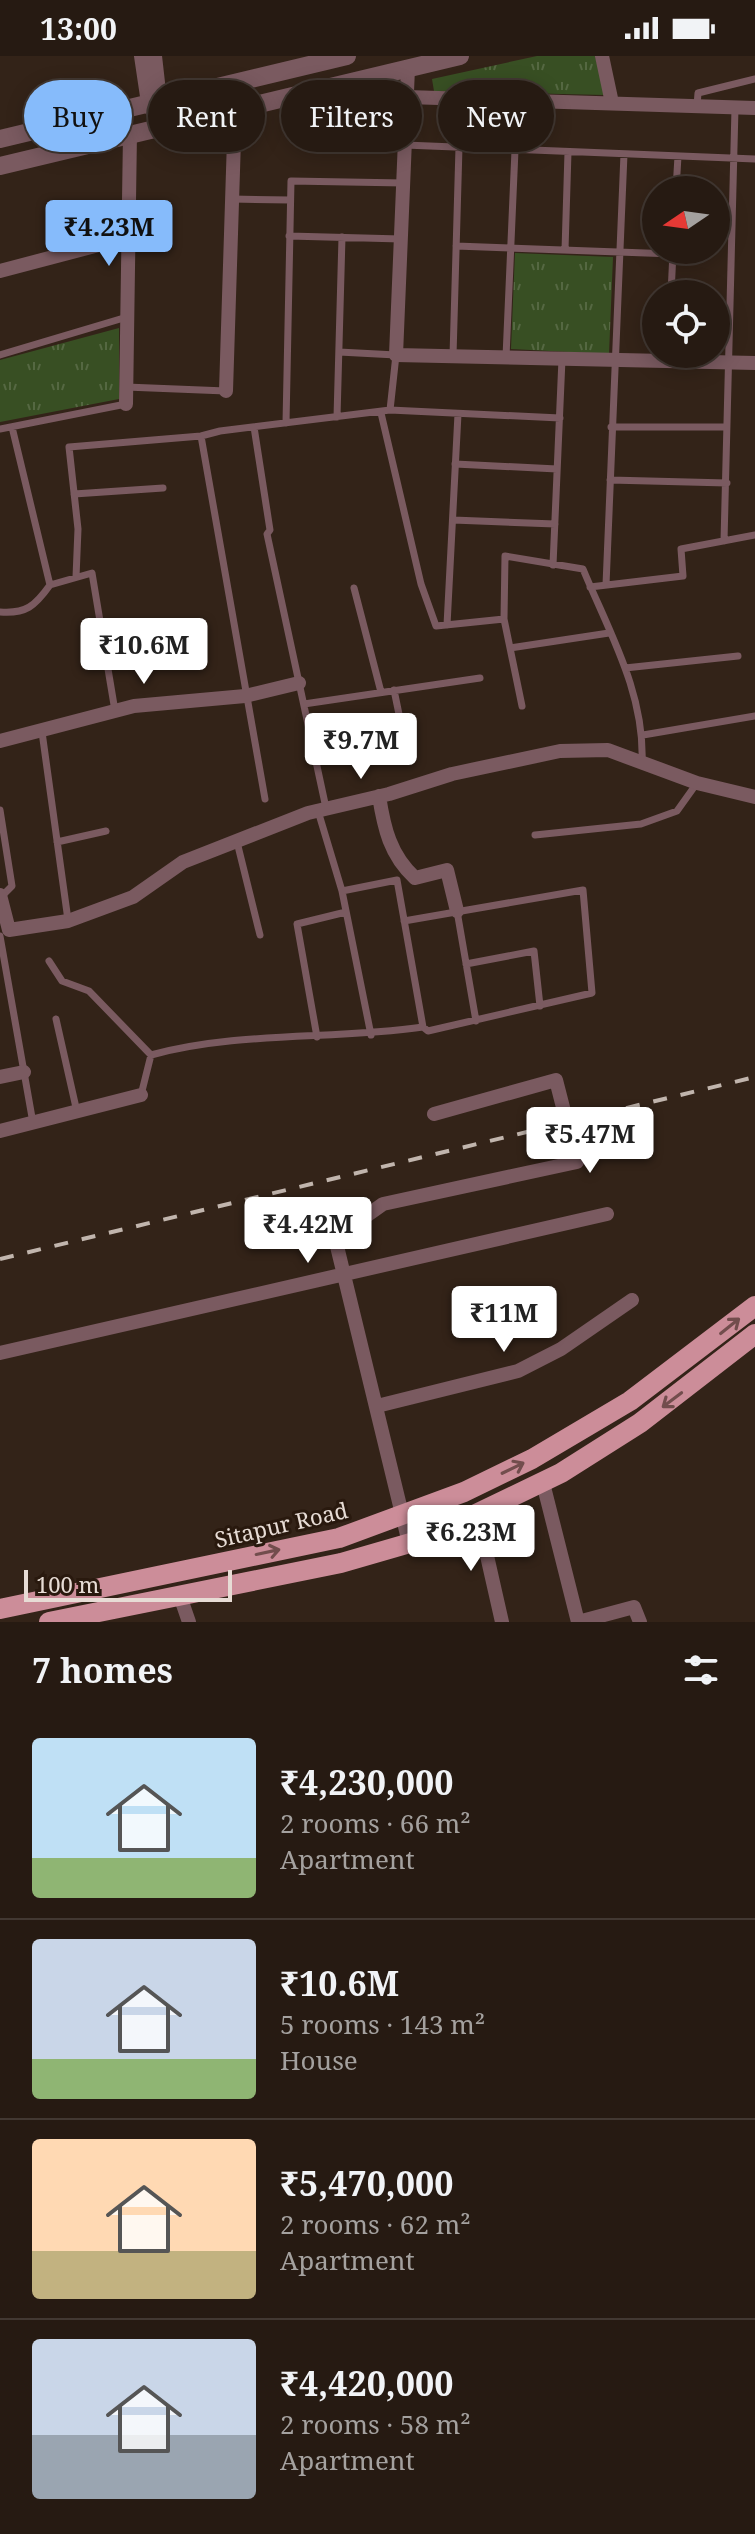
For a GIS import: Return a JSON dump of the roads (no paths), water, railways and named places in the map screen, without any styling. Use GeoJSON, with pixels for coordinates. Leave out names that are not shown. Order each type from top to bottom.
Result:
{"type":"FeatureCollection","features":[{"type":"Feature","properties":{"kind":"main road","name":"Sitapur Road"},"geometry":{"type":"LineString","coordinates":[[0,1609],[339,1538],[405,1516],[532,1459],[630,1401],[755,1306]]}},
{"type":"Feature","properties":{"kind":"main road"},"geometry":{"type":"LineString","coordinates":[[49,1622],[341,1563],[409,1543],[478,1516],[543,1483],[640,1423],[755,1334]]}},
{"type":"Feature","properties":{"kind":"street"},"geometry":{"type":"LineString","coordinates":[[141,56],[148,80]]}},
{"type":"Feature","properties":{"kind":"street"},"geometry":{"type":"LineString","coordinates":[[155,56],[155,80]]}},
{"type":"Feature","properties":{"kind":"street"},"geometry":{"type":"LineString","coordinates":[[245,80],[347,56]]}},
{"type":"Feature","properties":{"kind":"street"},"geometry":{"type":"LineString","coordinates":[[265,100],[408,60],[460,56]]}},
{"type":"Feature","properties":{"kind":"street"},"geometry":{"type":"LineString","coordinates":[[602,56],[612,103]]}},
{"type":"Feature","properties":{"kind":"street"},"geometry":{"type":"LineString","coordinates":[[407,80],[408,60]]}},
{"type":"Feature","properties":{"kind":"street"},"geometry":{"type":"LineString","coordinates":[[422,97],[755,108]]}},
{"type":"Feature","properties":{"kind":"street"},"geometry":{"type":"LineString","coordinates":[[0,139],[148,103]]}},
{"type":"Feature","properties":{"kind":"street"},"geometry":{"type":"LineString","coordinates":[[0,166],[55,152]]}},
{"type":"Feature","properties":{"kind":"street"},"geometry":{"type":"LineString","coordinates":[[126,404],[130,152]]}},
{"type":"Feature","properties":{"kind":"street"},"geometry":{"type":"LineString","coordinates":[[226,391],[234,152]]}},
{"type":"Feature","properties":{"kind":"street"},"geometry":{"type":"LineString","coordinates":[[405,152],[396,355],[642,359]]}},
{"type":"Feature","properties":{"kind":"street"},"geometry":{"type":"LineString","coordinates":[[0,271],[129,237]]}},
{"type":"Feature","properties":{"kind":"street"},"geometry":{"type":"LineString","coordinates":[[731,363],[755,363]]}},
{"type":"Feature","properties":{"kind":"street"},"geometry":{"type":"LineString","coordinates":[[0,741],[134,706],[245,696],[299,683]]}},
{"type":"Feature","properties":{"kind":"street"},"geometry":{"type":"LineString","coordinates":[[1,895],[9,930],[68,921],[133,897],[183,862],[322,809],[452,774],[560,751],[608,750],[697,783],[755,797]]}},
{"type":"Feature","properties":{"kind":"street"},"geometry":{"type":"LineString","coordinates":[[379,796],[391,848],[402,867],[415,878],[447,870],[457,911]]}},
{"type":"Feature","properties":{"kind":"street"},"geometry":{"type":"LineString","coordinates":[[0,1077],[24,1072]]}},
{"type":"Feature","properties":{"kind":"street"},"geometry":{"type":"LineString","coordinates":[[409,1543],[405,1516],[335,1238],[383,1204],[577,1162],[556,1080],[434,1114]]}},
{"type":"Feature","properties":{"kind":"street"},"geometry":{"type":"LineString","coordinates":[[0,1131],[141,1095]]}},
{"type":"Feature","properties":{"kind":"street"},"geometry":{"type":"LineString","coordinates":[[0,1353],[607,1214]]}},
{"type":"Feature","properties":{"kind":"street"},"geometry":{"type":"LineString","coordinates":[[377,1406],[518,1371],[561,1349],[632,1300]]}},
{"type":"Feature","properties":{"kind":"street"},"geometry":{"type":"LineString","coordinates":[[543,1483],[578,1622],[634,1607],[640,1622]]}},
{"type":"Feature","properties":{"kind":"street"},"geometry":{"type":"LineString","coordinates":[[478,1516],[502,1622]]}},
{"type":"Feature","properties":{"kind":"street"},"geometry":{"type":"LineString","coordinates":[[180,1596],[189,1622]]}},
{"type":"Feature","properties":{"kind":"lane"},"geometry":{"type":"LineString","coordinates":[[697,106],[698,93],[755,79]]}},
{"type":"Feature","properties":{"kind":"lane"},"geometry":{"type":"LineString","coordinates":[[724,541],[726,427],[731,363],[735,107]]}},
{"type":"Feature","properties":{"kind":"lane"},"geometry":{"type":"LineString","coordinates":[[554,151],[755,159]]}},
{"type":"Feature","properties":{"kind":"lane"},"geometry":{"type":"LineString","coordinates":[[453,356],[459,152]]}},
{"type":"Feature","properties":{"kind":"lane"},"geometry":{"type":"LineString","coordinates":[[506,357],[515,152]]}},
{"type":"Feature","properties":{"kind":"lane"},"geometry":{"type":"LineString","coordinates":[[565,250],[568,152]]}},
{"type":"Feature","properties":{"kind":"lane"},"geometry":{"type":"LineString","coordinates":[[606,585],[624,154]]}},
{"type":"Feature","properties":{"kind":"lane"},"geometry":{"type":"LineString","coordinates":[[677,176],[678,156]]}},
{"type":"Feature","properties":{"kind":"lane"},"geometry":{"type":"LineString","coordinates":[[286,423],[291,181],[404,183]]}},
{"type":"Feature","properties":{"kind":"lane"},"geometry":{"type":"LineString","coordinates":[[232,199],[290,200]]}},
{"type":"Feature","properties":{"kind":"lane"},"geometry":{"type":"LineString","coordinates":[[289,236],[401,239]]}},
{"type":"Feature","properties":{"kind":"lane"},"geometry":{"type":"LineString","coordinates":[[337,417],[342,237]]}},
{"type":"Feature","properties":{"kind":"lane"},"geometry":{"type":"LineString","coordinates":[[456,246],[642,252]]}},
{"type":"Feature","properties":{"kind":"lane"},"geometry":{"type":"LineString","coordinates":[[0,355],[127,317]]}},
{"type":"Feature","properties":{"kind":"lane"},"geometry":{"type":"LineString","coordinates":[[339,352],[396,355],[390,410]]}},
{"type":"Feature","properties":{"kind":"lane"},"geometry":{"type":"LineString","coordinates":[[553,565],[562,359]]}},
{"type":"Feature","properties":{"kind":"lane"},"geometry":{"type":"LineString","coordinates":[[126,387],[226,391]]}},
{"type":"Feature","properties":{"kind":"lane"},"geometry":{"type":"LineString","coordinates":[[0,429],[126,404]]}},
{"type":"Feature","properties":{"kind":"lane"},"geometry":{"type":"LineString","coordinates":[[76,577],[78,529],[69,447],[201,436],[390,410],[560,418]]}},
{"type":"Feature","properties":{"kind":"lane"},"geometry":{"type":"LineString","coordinates":[[381,413],[421,584],[436,626],[504,619]]}},
{"type":"Feature","properties":{"kind":"lane"},"geometry":{"type":"LineString","coordinates":[[447,625],[458,414]]}},
{"type":"Feature","properties":{"kind":"lane"},"geometry":{"type":"LineString","coordinates":[[12,427],[50,585]]}},
{"type":"Feature","properties":{"kind":"lane"},"geometry":{"type":"LineString","coordinates":[[254,427],[270,530],[267,534],[371,1035]]}},
{"type":"Feature","properties":{"kind":"lane"},"geometry":{"type":"LineString","coordinates":[[611,427],[726,427]]}},
{"type":"Feature","properties":{"kind":"lane"},"geometry":{"type":"LineString","coordinates":[[201,436],[265,799]]}},
{"type":"Feature","properties":{"kind":"lane"},"geometry":{"type":"LineString","coordinates":[[455,464],[557,469]]}},
{"type":"Feature","properties":{"kind":"lane"},"geometry":{"type":"LineString","coordinates":[[610,480],[727,483]]}},
{"type":"Feature","properties":{"kind":"lane"},"geometry":{"type":"LineString","coordinates":[[74,494],[163,488]]}},
{"type":"Feature","properties":{"kind":"lane"},"geometry":{"type":"LineString","coordinates":[[453,520],[555,524]]}},
{"type":"Feature","properties":{"kind":"lane"},"geometry":{"type":"LineString","coordinates":[[590,587],[683,576],[681,549],[755,535]]}},
{"type":"Feature","properties":{"kind":"lane"},"geometry":{"type":"LineString","coordinates":[[522,706],[504,619],[505,556],[583,569],[635,691],[643,735],[642,763]]}},
{"type":"Feature","properties":{"kind":"lane"},"geometry":{"type":"LineString","coordinates":[[0,612],[20,613],[36,604],[50,585],[92,573],[115,711]]}},
{"type":"Feature","properties":{"kind":"lane"},"geometry":{"type":"LineString","coordinates":[[354,588],[381,692]]}},
{"type":"Feature","properties":{"kind":"lane"},"geometry":{"type":"LineString","coordinates":[[510,648],[609,633]]}},
{"type":"Feature","properties":{"kind":"lane"},"geometry":{"type":"LineString","coordinates":[[625,668],[738,656]]}},
{"type":"Feature","properties":{"kind":"lane"},"geometry":{"type":"LineString","coordinates":[[304,704],[480,678]]}},
{"type":"Feature","properties":{"kind":"lane"},"geometry":{"type":"LineString","coordinates":[[394,690],[407,753]]}},
{"type":"Feature","properties":{"kind":"lane"},"geometry":{"type":"LineString","coordinates":[[643,735],[755,716]]}},
{"type":"Feature","properties":{"kind":"lane"},"geometry":{"type":"LineString","coordinates":[[42,732],[68,921]]}},
{"type":"Feature","properties":{"kind":"lane"},"geometry":{"type":"LineString","coordinates":[[535,835],[641,824],[677,811],[697,783]]}},
{"type":"Feature","properties":{"kind":"lane"},"geometry":{"type":"LineString","coordinates":[[0,810],[12,886],[1,895]]}},
{"type":"Feature","properties":{"kind":"lane"},"geometry":{"type":"LineString","coordinates":[[57,842],[106,831]]}},
{"type":"Feature","properties":{"kind":"lane"},"geometry":{"type":"LineString","coordinates":[[237,842],[260,935]]}},
{"type":"Feature","properties":{"kind":"lane"},"geometry":{"type":"LineString","coordinates":[[342,891],[397,880],[404,921],[423,1027],[428,1031],[592,993],[583,890],[404,921]]}},
{"type":"Feature","properties":{"kind":"lane"},"geometry":{"type":"LineString","coordinates":[[457,911],[476,1021]]}},
{"type":"Feature","properties":{"kind":"lane"},"geometry":{"type":"LineString","coordinates":[[317,1037],[297,924],[346,912]]}},
{"type":"Feature","properties":{"kind":"lane"},"geometry":{"type":"LineString","coordinates":[[0,936],[33,1123]]}},
{"type":"Feature","properties":{"kind":"lane"},"geometry":{"type":"LineString","coordinates":[[466,964],[534,951],[540,1006]]}},
{"type":"Feature","properties":{"kind":"lane"},"geometry":{"type":"LineString","coordinates":[[49,961],[62,981],[89,991],[151,1055]]}},
{"type":"Feature","properties":{"kind":"lane"},"geometry":{"type":"LineString","coordinates":[[56,1019],[77,1112]]}},
{"type":"Feature","properties":{"kind":"lane"},"geometry":{"type":"LineString","coordinates":[[151,1055],[220,1040],[371,1035],[423,1027]]}},
{"type":"Feature","properties":{"kind":"lane"},"geometry":{"type":"LineString","coordinates":[[141,1095],[151,1055]]}},
{"type":"Feature","properties":{"kind":"railway"},"geometry":{"type":"LineString","coordinates":[[0,1259],[755,1077]]}}]}
